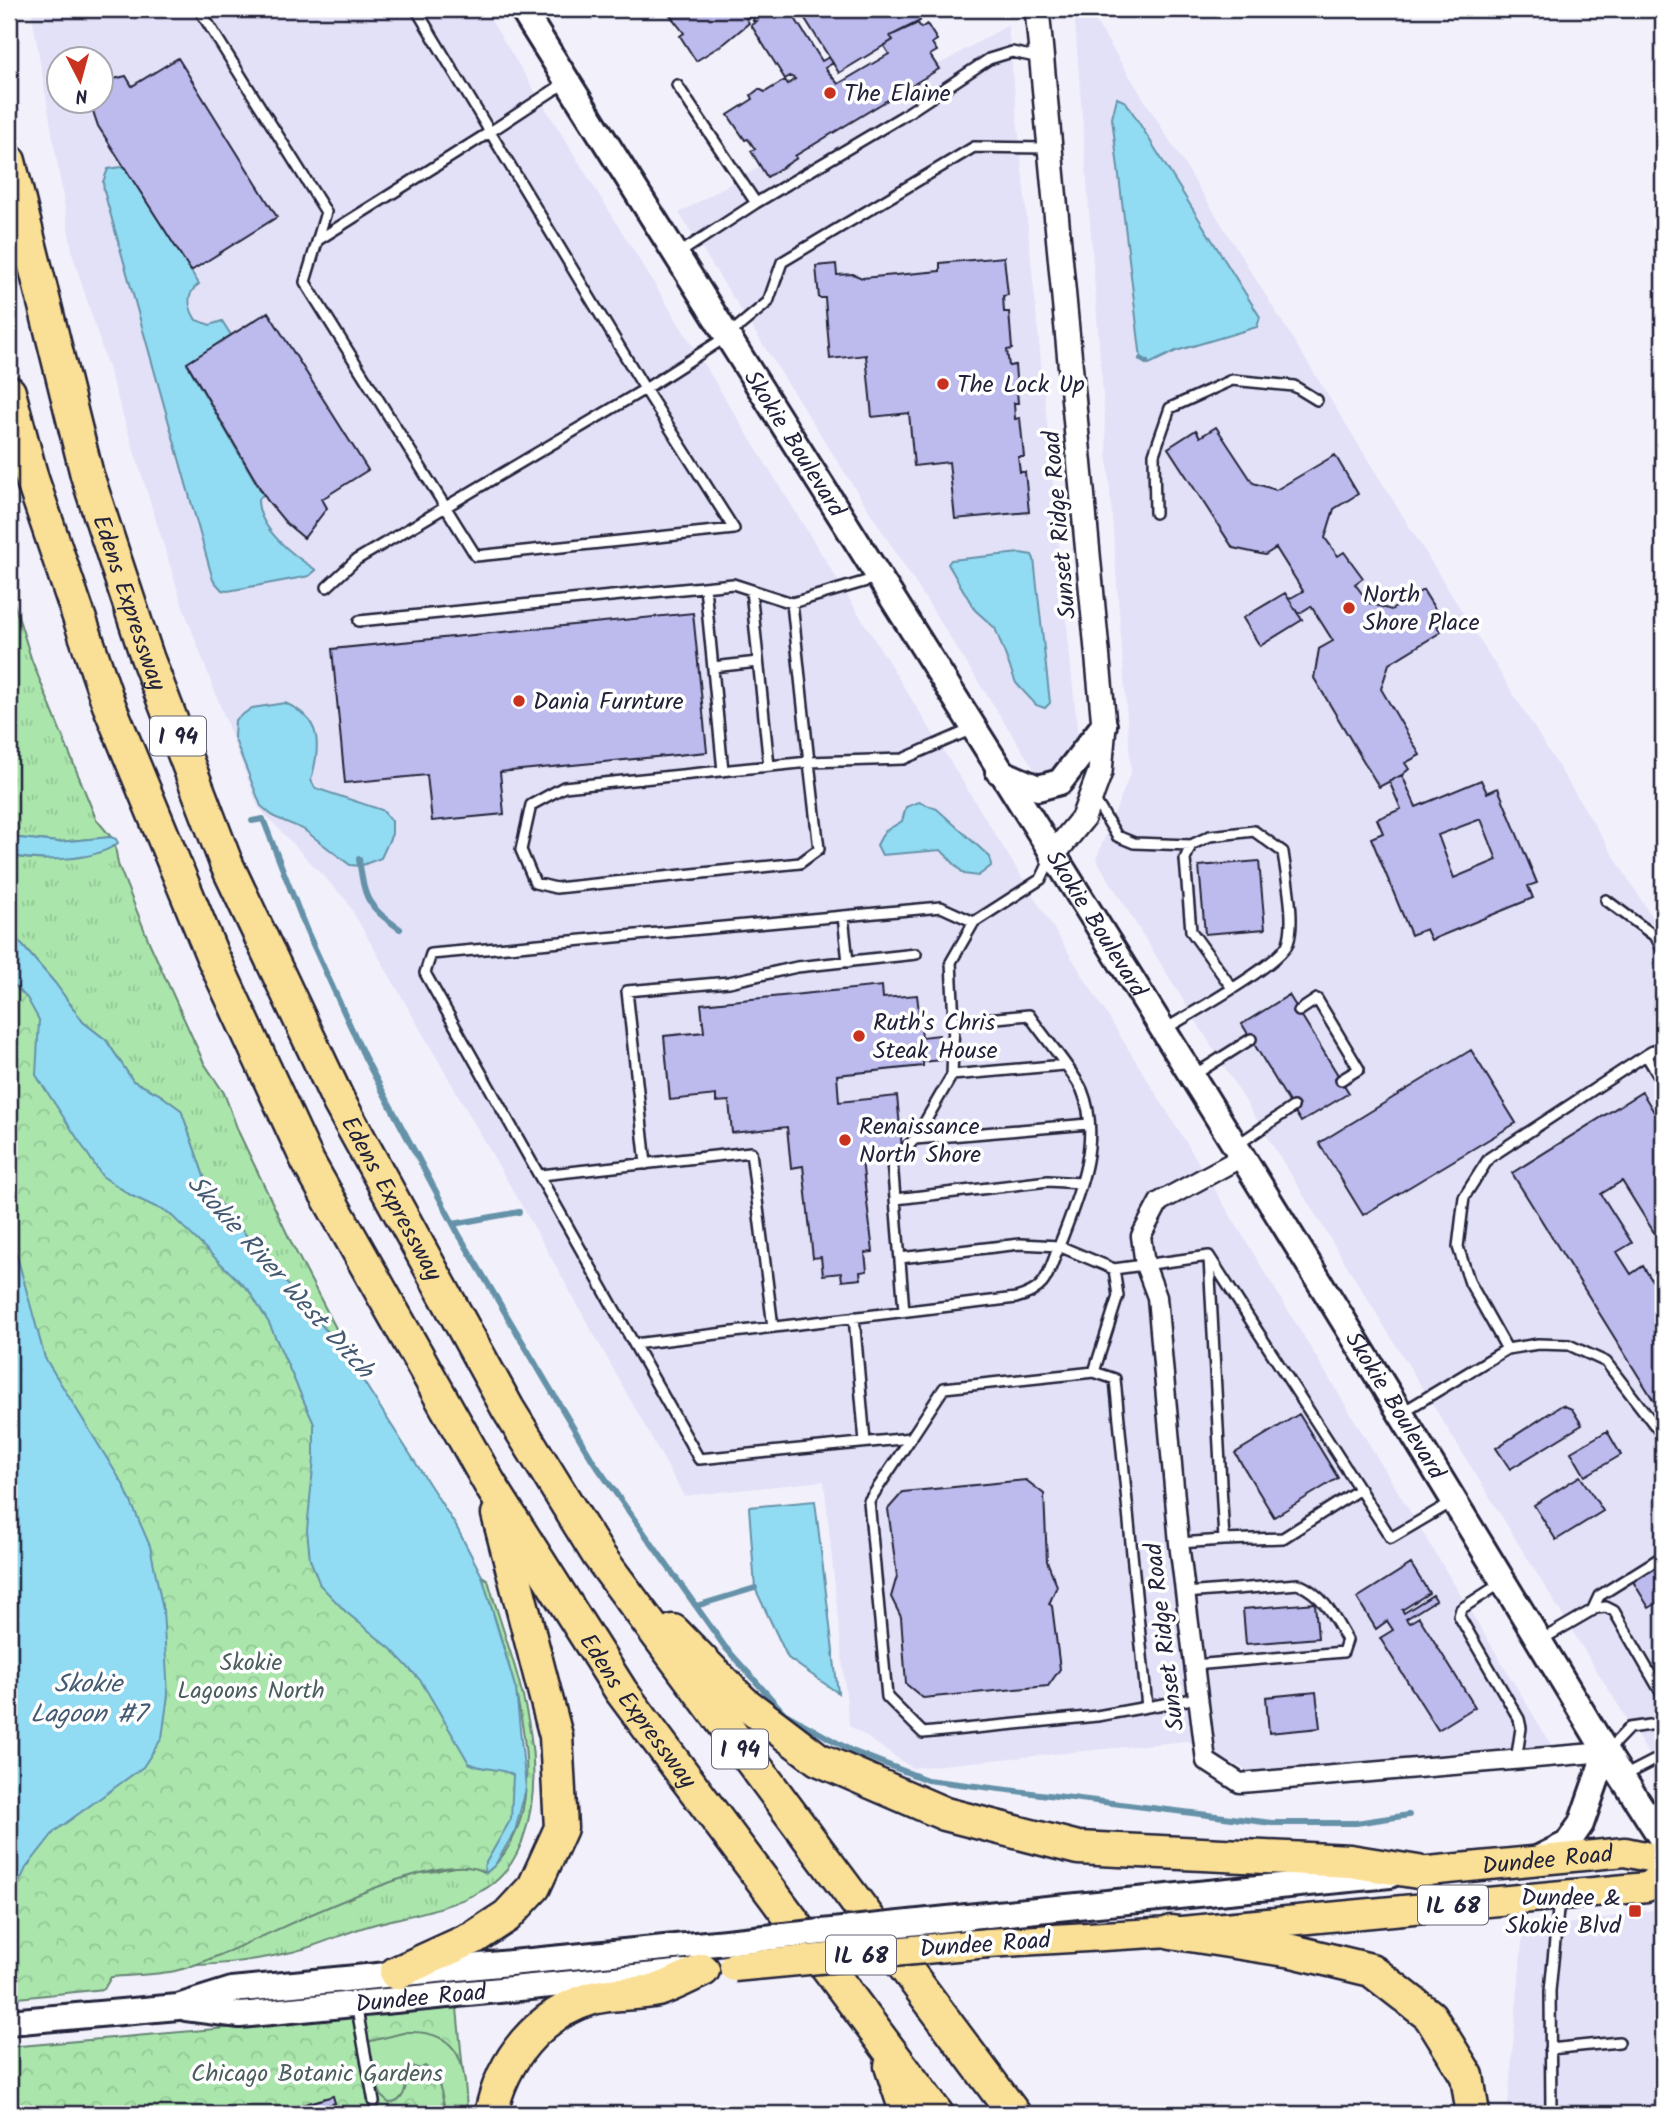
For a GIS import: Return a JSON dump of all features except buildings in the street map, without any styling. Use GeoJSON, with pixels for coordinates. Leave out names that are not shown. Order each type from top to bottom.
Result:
{"type":"FeatureCollection","features":[{"type":"Feature","properties":{"kind":"highway","name":"Edens Expressway"},"geometry":{"type":"LineString","coordinates":[[9,161],[87,475],[148,657],[226,863],[345,1114],[508,1409],[599,1556],[1014,2114]]}},
{"type":"Feature","properties":{"kind":"highway","name":"Edens Expressway"},"geometry":{"type":"LineString","coordinates":[[9,392],[32,479],[109,705],[212,954],[307,1162],[491,1486],[621,1691],[937,2114]]}},
{"type":"Feature","properties":{"kind":"highway"},"geometry":{"type":"LineString","coordinates":[[396,1973],[475,1937],[507,1916],[534,1887],[561,1828],[556,1736],[491,1486]]}},
{"type":"Feature","properties":{"kind":"highway"},"geometry":{"type":"LineString","coordinates":[[599,1556],[743,1702],[818,1759],[945,1814],[1078,1848],[1350,1861],[1418,1872]]}},
{"type":"Feature","properties":{"kind":"highway"},"geometry":{"type":"LineString","coordinates":[[1171,1931],[1292,1951],[1371,1970],[1430,2016],[1467,2076],[1473,2114]]}},
{"type":"Feature","properties":{"kind":"highway"},"geometry":{"type":"LineString","coordinates":[[491,2114],[497,2085],[528,2036],[557,2015],[592,1998],[658,1989],[709,1957]]}},
{"type":"Feature","properties":{"kind":"highway"},"geometry":{"type":"LineString","coordinates":[[883,2041],[907,2114]]}},
{"type":"Feature","properties":{"kind":"main road","name":"Skokie Boulevard"},"geometry":{"type":"LineString","coordinates":[[522,9],[998,771],[1193,1076],[1606,1752],[1622,1777],[1654,1807],[1663,1840]]}},
{"type":"Feature","properties":{"kind":"main road"},"geometry":{"type":"LineString","coordinates":[[998,771],[1038,788],[1060,782],[1104,724]]}},
{"type":"Feature","properties":{"kind":"main road"},"geometry":{"type":"LineString","coordinates":[[1533,1861],[1567,1844],[1581,1824],[1606,1752]]}},
{"type":"Feature","properties":{"kind":"main road","name":"Dundee Road"},"geometry":{"type":"LineString","coordinates":[[178,2007],[240,2015],[709,1957],[967,1917],[1625,1852],[1663,1860]]}},
{"type":"Feature","properties":{"kind":"main road","name":"Dundee Road"},"geometry":{"type":"LineString","coordinates":[[9,2022],[178,2007],[232,1990],[396,1973],[709,1957],[734,1967],[1560,1895],[1647,1886],[1663,1874]]}},
{"type":"Feature","properties":{"kind":"street","name":"Sunset Ridge Road"},"geometry":{"type":"LineString","coordinates":[[1037,9],[1104,724],[1100,772],[1083,818],[1052,856]]}},
{"type":"Feature","properties":{"kind":"street","name":"Sunset Ridge Road"},"geometry":{"type":"LineString","coordinates":[[1239,1152],[1159,1202],[1141,1236],[1145,1265],[1157,1297],[1179,1543],[1206,1761],[1240,1783],[1606,1752]]}},
{"type":"Feature","properties":{"kind":"lane"},"geometry":{"type":"LineString","coordinates":[[199,9],[326,212],[305,282],[476,556],[734,529],[645,389],[416,9]]}},
{"type":"Feature","properties":{"kind":"lane"},"geometry":{"type":"LineString","coordinates":[[676,256],[756,203],[903,116],[989,59],[1012,52],[1042,59]]}},
{"type":"Feature","properties":{"kind":"lane"},"geometry":{"type":"LineString","coordinates":[[318,240],[568,81]]}},
{"type":"Feature","properties":{"kind":"lane"},"geometry":{"type":"LineString","coordinates":[[677,85],[756,203]]}},
{"type":"Feature","properties":{"kind":"lane"},"geometry":{"type":"LineString","coordinates":[[327,587],[356,560],[645,389],[726,337],[768,302],[782,262],[974,147],[1050,148]]}},
{"type":"Feature","properties":{"kind":"lane"},"geometry":{"type":"LineString","coordinates":[[1155,513],[1154,454],[1170,408],[1232,380],[1294,386],[1317,400]]}},
{"type":"Feature","properties":{"kind":"lane"},"geometry":{"type":"LineString","coordinates":[[359,621],[733,584],[792,603],[877,578]]}},
{"type":"Feature","properties":{"kind":"lane"},"geometry":{"type":"LineString","coordinates":[[705,587],[723,771]]}},
{"type":"Feature","properties":{"kind":"lane"},"geometry":{"type":"LineString","coordinates":[[751,590],[769,766]]}},
{"type":"Feature","properties":{"kind":"lane"},"geometry":{"type":"LineString","coordinates":[[792,603],[809,762],[819,849],[800,863],[556,887],[535,883],[521,850],[531,805],[564,787],[809,762],[903,760],[972,729]]}},
{"type":"Feature","properties":{"kind":"lane"},"geometry":{"type":"LineString","coordinates":[[713,667],[758,662]]}},
{"type":"Feature","properties":{"kind":"lane"},"geometry":{"type":"LineString","coordinates":[[1091,795],[1117,836],[1134,843],[1191,845],[1210,836],[1254,831],[1283,852],[1290,916],[1288,944],[1279,956],[1164,1030]]}},
{"type":"Feature","properties":{"kind":"lane"},"geometry":{"type":"LineString","coordinates":[[1191,845],[1185,859],[1191,931],[1231,988]]}},
{"type":"Feature","properties":{"kind":"lane"},"geometry":{"type":"LineString","coordinates":[[905,1311],[892,1161],[915,1139],[952,1075],[954,1021],[951,962],[974,922],[1041,879],[1052,856]]}},
{"type":"Feature","properties":{"kind":"lane"},"geometry":{"type":"LineString","coordinates":[[1606,900],[1656,937],[1663,951]]}},
{"type":"Feature","properties":{"kind":"lane"},"geometry":{"type":"LineString","coordinates":[[911,1438],[699,1459],[425,973],[430,954],[941,907],[974,922]]}},
{"type":"Feature","properties":{"kind":"lane"},"geometry":{"type":"LineString","coordinates":[[843,916],[848,961]]}},
{"type":"Feature","properties":{"kind":"lane"},"geometry":{"type":"LineString","coordinates":[[646,1164],[627,991],[729,982],[797,967],[916,954]]}},
{"type":"Feature","properties":{"kind":"lane"},"geometry":{"type":"LineString","coordinates":[[1299,1011],[1317,999],[1359,1069],[1341,1080]]}},
{"type":"Feature","properties":{"kind":"lane"},"geometry":{"type":"LineString","coordinates":[[634,1344],[1016,1297],[1037,1292],[1043,1285],[1059,1246],[1081,1183],[1091,1142],[1082,1090],[1029,1015],[954,1021]]}},
{"type":"Feature","properties":{"kind":"lane"},"geometry":{"type":"LineString","coordinates":[[1193,1076],[1251,1039]]}},
{"type":"Feature","properties":{"kind":"lane"},"geometry":{"type":"LineString","coordinates":[[1507,1349],[1470,1283],[1458,1247],[1464,1197],[1489,1158],[1663,1045]]}},
{"type":"Feature","properties":{"kind":"lane"},"geometry":{"type":"LineString","coordinates":[[1646,1055],[1663,1083]]}},
{"type":"Feature","properties":{"kind":"lane"},"geometry":{"type":"LineString","coordinates":[[952,1075],[1064,1065]]}},
{"type":"Feature","properties":{"kind":"lane"},"geometry":{"type":"LineString","coordinates":[[1239,1152],[1293,1107]]}},
{"type":"Feature","properties":{"kind":"lane"},"geometry":{"type":"LineString","coordinates":[[915,1139],[1088,1124]]}},
{"type":"Feature","properties":{"kind":"lane"},"geometry":{"type":"LineString","coordinates":[[541,1175],[751,1152],[773,1327]]}},
{"type":"Feature","properties":{"kind":"lane"},"geometry":{"type":"LineString","coordinates":[[896,1199],[1048,1181],[1081,1183]]}},
{"type":"Feature","properties":{"kind":"lane"},"geometry":{"type":"LineString","coordinates":[[900,1258],[1020,1244],[1059,1246],[1114,1269],[1209,1256]]}},
{"type":"Feature","properties":{"kind":"lane"},"geometry":{"type":"LineString","coordinates":[[1209,1256],[1391,1538],[1453,1501]]}},
{"type":"Feature","properties":{"kind":"lane"},"geometry":{"type":"LineString","coordinates":[[1209,1256],[1224,1540]]}},
{"type":"Feature","properties":{"kind":"lane"},"geometry":{"type":"LineString","coordinates":[[1094,1372],[1118,1296],[1114,1269]]}},
{"type":"Feature","properties":{"kind":"lane"},"geometry":{"type":"LineString","coordinates":[[854,1317],[865,1442]]}},
{"type":"Feature","properties":{"kind":"lane"},"geometry":{"type":"LineString","coordinates":[[1399,1413],[1507,1349],[1538,1344],[1569,1345],[1606,1362],[1662,1432]]}},
{"type":"Feature","properties":{"kind":"lane"},"geometry":{"type":"LineString","coordinates":[[1147,1707],[1115,1379],[1094,1372],[944,1388],[869,1501],[887,1697],[923,1732],[1097,1716],[1198,1698]]}},
{"type":"Feature","properties":{"kind":"lane"},"geometry":{"type":"LineString","coordinates":[[1179,1543],[1283,1538],[1360,1489]]}},
{"type":"Feature","properties":{"kind":"lane"},"geometry":{"type":"LineString","coordinates":[[1592,1611],[1599,1595],[1663,1556]]}},
{"type":"Feature","properties":{"kind":"lane"},"geometry":{"type":"LineString","coordinates":[[1502,1582],[1461,1609],[1459,1616],[1519,1719],[1521,1728],[1516,1761]]}},
{"type":"Feature","properties":{"kind":"lane"},"geometry":{"type":"LineString","coordinates":[[1185,1593],[1298,1584],[1311,1589],[1325,1603],[1348,1640],[1343,1652],[1194,1665]]}},
{"type":"Feature","properties":{"kind":"lane"},"geometry":{"type":"LineString","coordinates":[[1539,1641],[1592,1611],[1606,1607],[1614,1611],[1659,1680],[1663,1696]]}},
{"type":"Feature","properties":{"kind":"lane"},"geometry":{"type":"LineString","coordinates":[[1606,1752],[1629,1728],[1663,1723]]}},
{"type":"Feature","properties":{"kind":"lane"},"geometry":{"type":"LineString","coordinates":[[1622,1777],[1663,1756]]}},
{"type":"Feature","properties":{"kind":"lane"},"geometry":{"type":"LineString","coordinates":[[1551,2114],[1550,1991],[1560,1895]]}},
{"type":"Feature","properties":{"kind":"lane"},"geometry":{"type":"LineString","coordinates":[[356,2002],[374,2102]]}},
{"type":"Feature","properties":{"kind":"lane"},"geometry":{"type":"LineString","coordinates":[[1550,2049],[1619,2042]]}},
{"type":"Feature","properties":{"kind":"shaded area"},"geometry":{"type":"Polygon","coordinates":[[[31,9],[484,9],[1189,1147],[1554,1749],[1255,1774],[1187,1741],[912,1768],[849,1725],[824,1481],[684,1496],[535,1229],[346,900],[258,807],[183,607],[73,256],[49,116],[116,116],[116,46],[46,46],[46,97],[31,9]]]}},
{"type":"Feature","properties":{"kind":"shaded area"},"geometry":{"type":"Polygon","coordinates":[[[1074,9],[1088,9],[1663,935],[1663,1778],[1096,859],[1131,772],[1074,9]]]}},
{"type":"Feature","properties":{"kind":"shaded area"},"geometry":{"type":"Polygon","coordinates":[[[1008,25],[1079,748],[1043,783],[679,213],[1008,25]]]}},
{"type":"Feature","properties":{"kind":"shaded area"},"geometry":{"type":"Polygon","coordinates":[[[1659,1909],[1663,1916],[1663,2114],[1507,2114],[1523,1931],[1659,1909]]]}},
{"type":"Feature","properties":{"kind":"green space"},"geometry":{"type":"Polygon","coordinates":[[[9,587],[32,661],[96,819],[111,837],[58,842],[9,837],[9,587]]]}},
{"type":"Feature","properties":{"kind":"green space"},"geometry":{"type":"Polygon","coordinates":[[[115,846],[118,864],[150,944],[204,1063],[224,1093],[239,1133],[341,1338],[346,1354],[209,1191],[181,1110],[159,1094],[133,1081],[106,1040],[83,1022],[55,983],[9,930],[9,855],[49,859],[115,846]]]}},
{"type":"Feature","properties":{"kind":"green space","name":"Skokie Lagoons North"},"geometry":{"type":"Polygon","coordinates":[[[9,966],[206,1217],[510,1703],[516,1819],[486,1873],[461,1867],[426,1872],[383,1885],[175,1971],[111,1977],[104,1989],[9,1999],[9,966]]]}},
{"type":"Feature","properties":{"kind":"green space"},"geometry":{"type":"Polygon","coordinates":[[[482,1576],[488,1580],[518,1677],[532,1743],[534,1776],[531,1809],[522,1842],[502,1876],[470,1897],[429,1911],[362,1928],[281,1955],[222,1964],[198,1965],[191,1956],[106,1912],[461,1866],[474,1867],[486,1873],[510,1844],[523,1810],[526,1771],[523,1730],[515,1688],[482,1576]]]}},
{"type":"Feature","properties":{"kind":"green space","name":"Chicago Botanic Gardens"},"geometry":{"type":"Polygon","coordinates":[[[457,2008],[467,2114],[9,2114],[9,2047],[457,2008]]]}},
{"type":"Feature","properties":{"kind":"green space"},"geometry":{"type":"Polygon","coordinates":[[[407,2032],[426,2033],[451,2045],[462,2068],[467,2114],[446,2114],[438,2081],[425,2066],[420,2069],[409,2065],[405,2090],[400,2099],[389,2103],[382,2097],[367,2042],[407,2032]]]}},
{"type":"Feature","properties":{"kind":"water"},"geometry":{"type":"Polygon","coordinates":[[[1117,98],[1126,102],[1260,317],[1257,327],[1176,351],[1149,364],[1141,359],[1112,118],[1117,98]]]}},
{"type":"Feature","properties":{"kind":"water"},"geometry":{"type":"Polygon","coordinates":[[[121,167],[129,172],[199,284],[189,301],[196,320],[210,325],[222,321],[231,335],[187,364],[263,495],[258,500],[264,521],[279,541],[316,570],[309,576],[228,591],[222,590],[213,580],[104,191],[103,182],[108,169],[121,167]]]}},
{"type":"Feature","properties":{"kind":"water"},"geometry":{"type":"Polygon","coordinates":[[[1020,553],[1032,555],[1034,559],[1050,703],[1045,708],[1036,705],[1016,683],[995,628],[975,610],[948,564],[951,560],[1020,553]]]}},
{"type":"Feature","properties":{"kind":"water"},"geometry":{"type":"Polygon","coordinates":[[[285,703],[306,717],[316,734],[316,755],[311,780],[315,788],[382,810],[392,821],[392,834],[381,858],[360,866],[350,865],[303,829],[274,817],[261,806],[234,737],[235,720],[252,708],[285,703]]]}},
{"type":"Feature","properties":{"kind":"water"},"geometry":{"type":"Polygon","coordinates":[[[919,802],[937,809],[990,857],[991,866],[978,876],[964,874],[941,850],[882,855],[877,845],[884,832],[902,821],[906,807],[919,802]]]}},
{"type":"Feature","properties":{"kind":"water"},"geometry":{"type":"Polygon","coordinates":[[[9,837],[58,842],[111,837],[118,843],[95,854],[80,857],[34,859],[9,855],[9,837]]]}},
{"type":"Feature","properties":{"kind":"water"},"geometry":{"type":"Polygon","coordinates":[[[9,930],[55,983],[83,1022],[106,1040],[133,1081],[159,1094],[181,1110],[209,1191],[346,1354],[456,1526],[482,1576],[516,1690],[526,1788],[515,1831],[495,1865],[486,1873],[484,1866],[511,1819],[513,1775],[469,1763],[421,1681],[391,1649],[346,1612],[320,1585],[310,1559],[307,1530],[314,1458],[314,1424],[269,1323],[249,1291],[169,1213],[132,1196],[102,1176],[36,1075],[39,1020],[27,998],[9,980],[9,930]]]}},
{"type":"Feature","properties":{"kind":"water","name":"Skokie Lagoon #7"},"geometry":{"type":"Polygon","coordinates":[[[9,1242],[17,1256],[45,1358],[124,1486],[150,1546],[163,1610],[168,1695],[162,1738],[143,1767],[55,1831],[26,1868],[9,1904],[9,1242]]]}},
{"type":"Feature","properties":{"kind":"water"},"geometry":{"type":"Polygon","coordinates":[[[815,1501],[838,1693],[788,1658],[755,1588],[749,1507],[815,1501]]]}},
{"type":"Feature","properties":{"kind":"waterway"},"geometry":{"type":"LineString","coordinates":[[1141,359],[1146,362]]}},
{"type":"Feature","properties":{"kind":"waterway"},"geometry":{"type":"LineString","coordinates":[[252,821],[263,819],[306,929],[365,1058],[458,1233],[593,1461],[725,1647],[784,1713],[852,1751],[927,1780],[1272,1823],[1356,1823],[1409,1815]]}},
{"type":"Feature","properties":{"kind":"waterway"},"geometry":{"type":"LineString","coordinates":[[359,859],[369,900],[380,914],[400,929]]}},
{"type":"Feature","properties":{"kind":"waterway"},"geometry":{"type":"LineString","coordinates":[[453,1224],[519,1212]]}},
{"type":"Feature","properties":{"kind":"waterway"},"geometry":{"type":"LineString","coordinates":[[696,1606],[755,1588]]}},
{"type":"Feature","properties":{"kind":"place","name":"The Elaine"},"geometry":{"type":"Point","coordinates":[830,93]}},
{"type":"Feature","properties":{"kind":"place","name":"The Lock Up"},"geometry":{"type":"Point","coordinates":[943,384]}},
{"type":"Feature","properties":{"kind":"place","name":"North Shore Place"},"geometry":{"type":"Point","coordinates":[1349,608]}},
{"type":"Feature","properties":{"kind":"place","name":"Dania Furnture"},"geometry":{"type":"Point","coordinates":[519,701]}},
{"type":"Feature","properties":{"kind":"place","name":"Ruth's Chris Steak House"},"geometry":{"type":"Point","coordinates":[859,1036]}},
{"type":"Feature","properties":{"kind":"place","name":"Renaissance North Shore"},"geometry":{"type":"Point","coordinates":[845,1140]}},
{"type":"Feature","properties":{"kind":"place","name":"Dundee & Skokie Blvd"},"geometry":{"type":"Point","coordinates":[1635,1911]}},
{"type":"Feature","properties":{"kind":"water label","name":"Skokie River West Ditch"},"geometry":{"type":"Point","coordinates":[281,1276]}}]}
